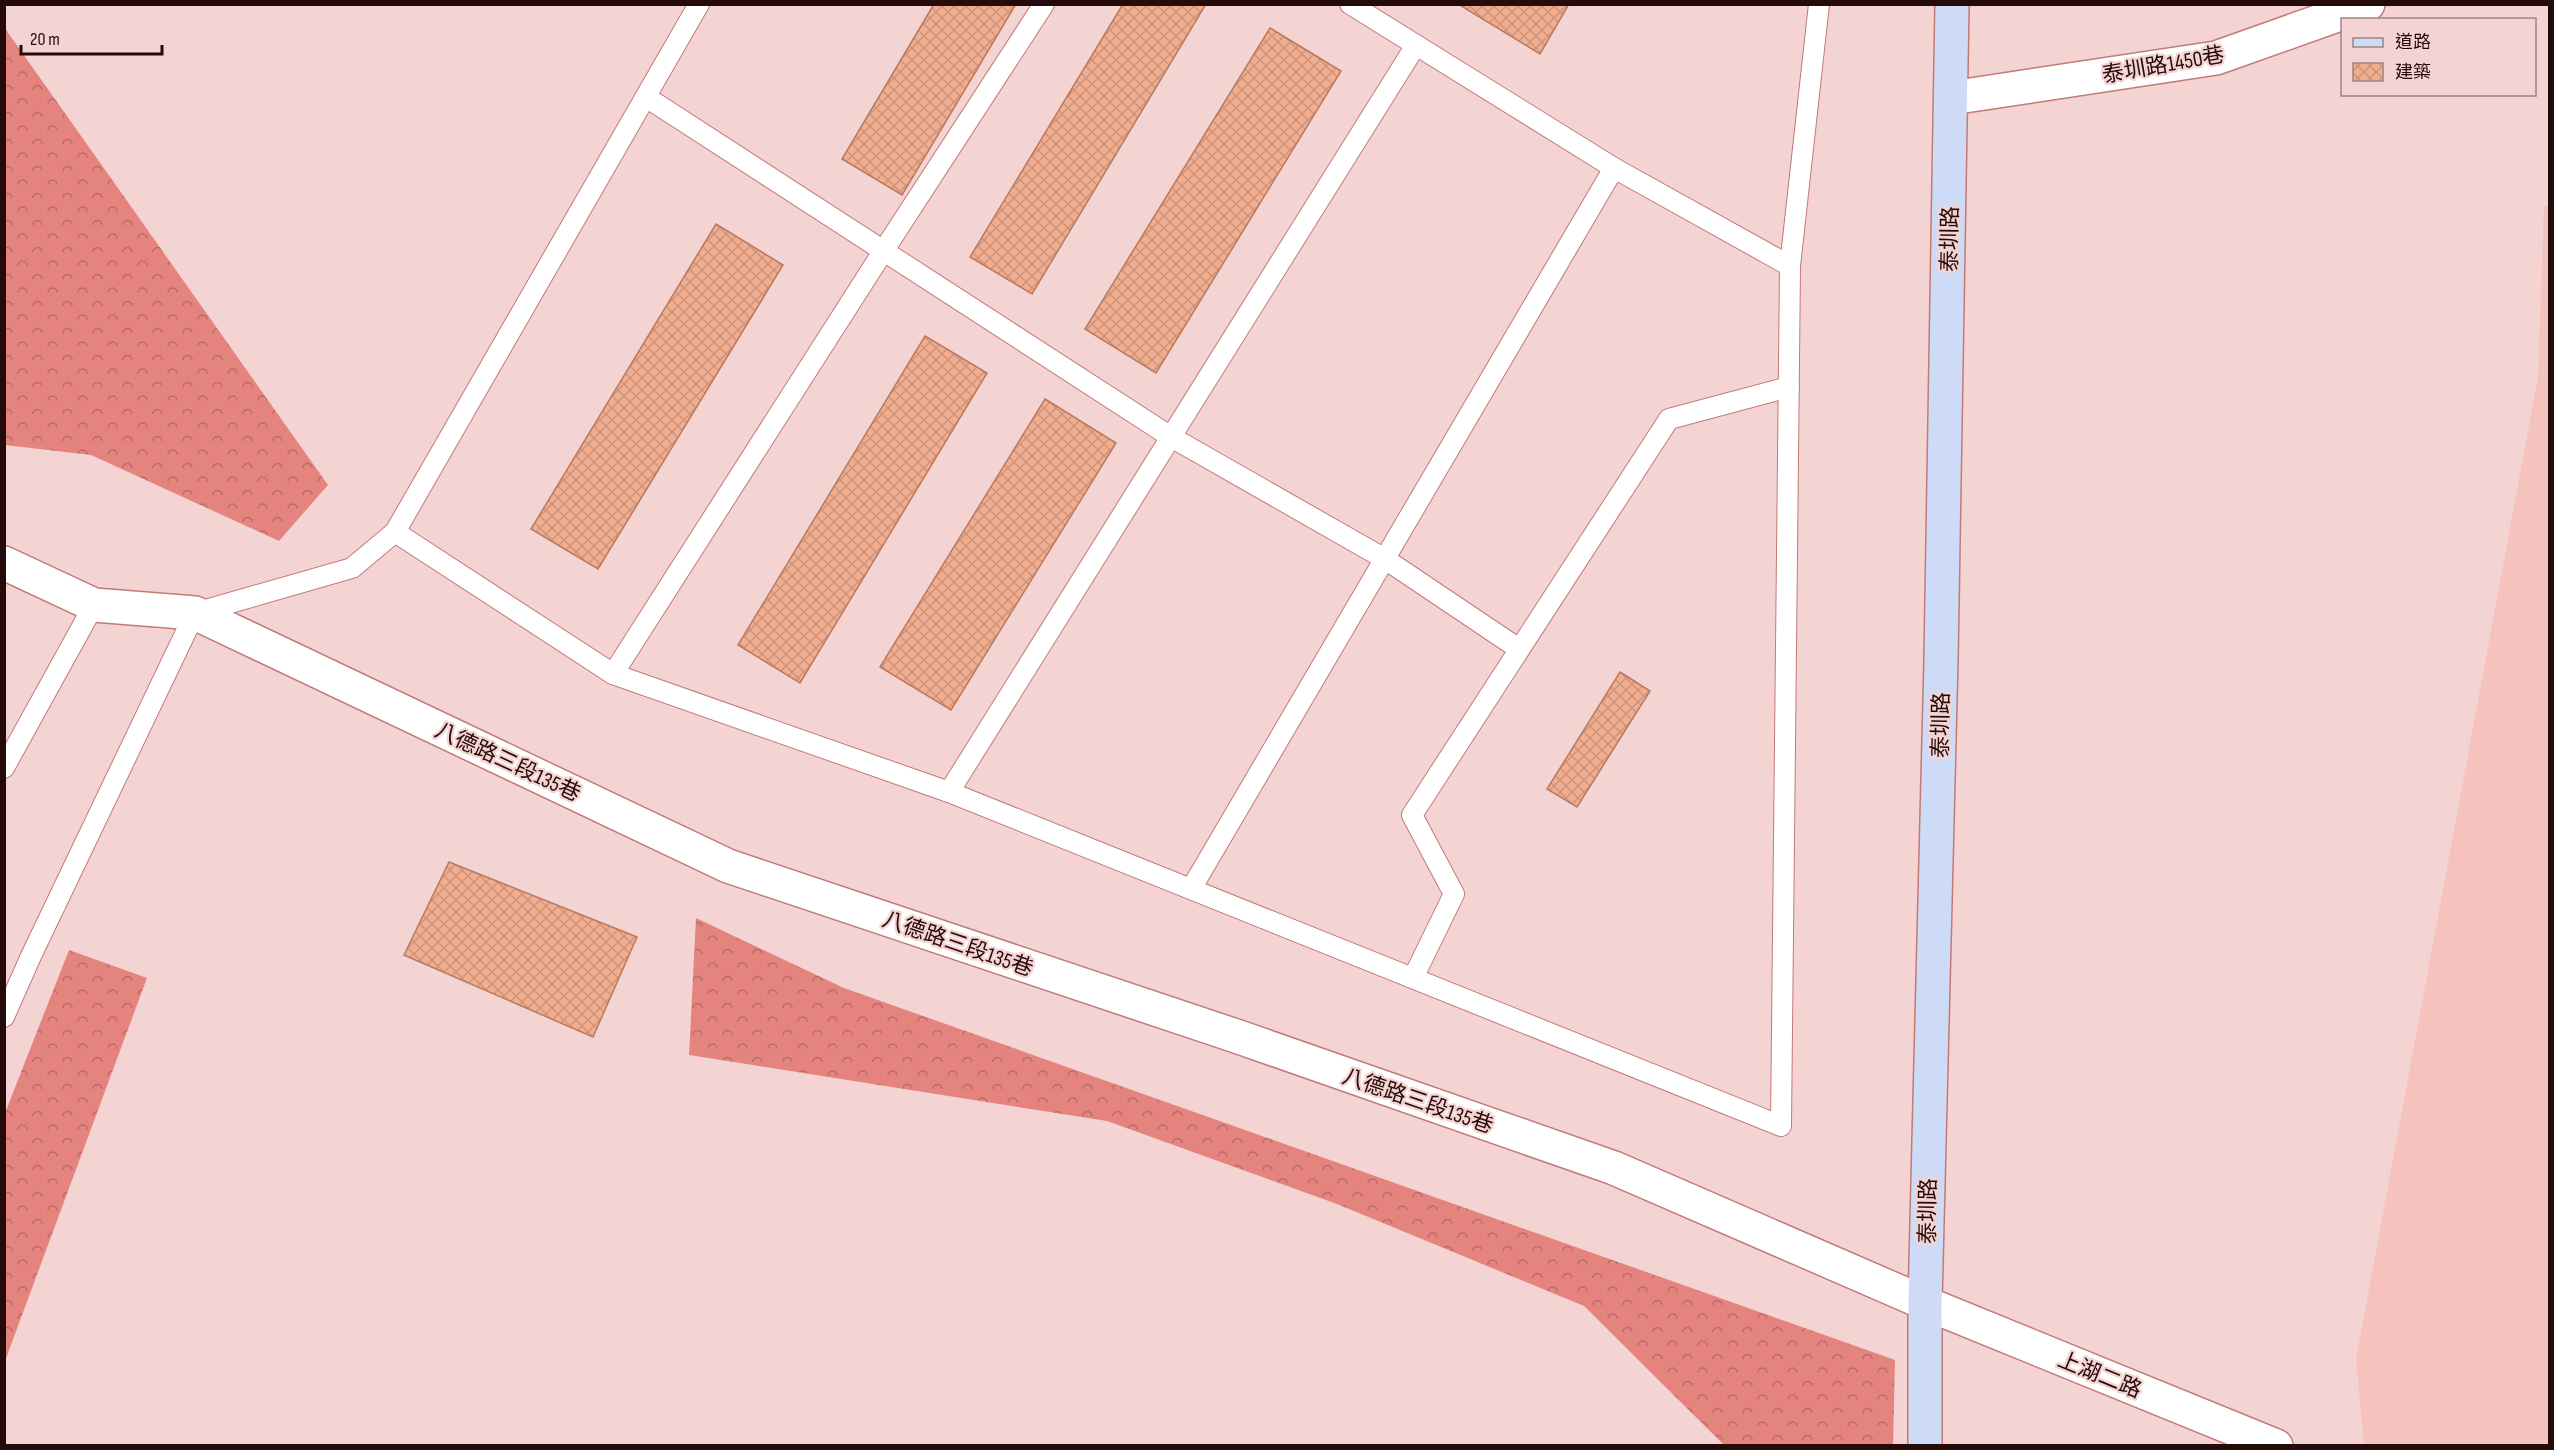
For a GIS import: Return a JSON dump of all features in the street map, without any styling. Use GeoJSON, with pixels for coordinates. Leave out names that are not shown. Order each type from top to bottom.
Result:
{"type":"FeatureCollection","features":[{"type":"Feature","properties":{"kind":"street","name":"泰圳路"},"geometry":{"type":"LineString","coordinates":[[1925,1446],[1925,1303],[1941,660],[1952,4]]}},
{"type":"Feature","properties":{"kind":"street","name":"泰圳路1450巷"},"geometry":{"type":"LineString","coordinates":[[1951,98],[2216,58],[2368,4]]}},
{"type":"Feature","properties":{"kind":"street","name":"八德路三段135巷"},"geometry":{"type":"LineString","coordinates":[[4,564],[94,605],[195,613],[728,866],[1236,1036],[1614,1168],[1925,1303]]}},
{"type":"Feature","properties":{"kind":"street","name":"上湖二路"},"geometry":{"type":"LineString","coordinates":[[1925,1303],[2276,1446]]}},
{"type":"Feature","properties":{"kind":"lane"},"geometry":{"type":"LineString","coordinates":[[4,1017],[195,613],[352,568],[395,532],[699,4]]}},
{"type":"Feature","properties":{"kind":"lane"},"geometry":{"type":"LineString","coordinates":[[613,674],[1044,4]]}},
{"type":"Feature","properties":{"kind":"lane"},"geometry":{"type":"LineString","coordinates":[[1350,4],[1614,168],[1790,266]]}},
{"type":"Feature","properties":{"kind":"lane"},"geometry":{"type":"LineString","coordinates":[[395,532],[613,674],[949,792],[1781,1126],[1790,266],[1819,4]]}},
{"type":"Feature","properties":{"kind":"lane"},"geometry":{"type":"LineString","coordinates":[[949,792],[1416,45]]}},
{"type":"Feature","properties":{"kind":"lane"},"geometry":{"type":"LineString","coordinates":[[646,97],[1171,437],[1385,559],[1519,649]]}},
{"type":"Feature","properties":{"kind":"lane"},"geometry":{"type":"LineString","coordinates":[[1191,889],[1614,168]]}},
{"type":"Feature","properties":{"kind":"lane"},"geometry":{"type":"LineString","coordinates":[[1413,978],[1454,894],[1412,815],[1669,419],[1789,387]]}},
{"type":"Feature","properties":{"kind":"lane"},"geometry":{"type":"LineString","coordinates":[[4,768],[94,605]]}},
{"type":"Feature","properties":{"kind":"shaded area"},"geometry":{"type":"Polygon","coordinates":[[[2549,204],[2549,1445],[2368,1445],[2364,1444],[2356,1359],[2538,377],[2544,207],[2549,204]]]}},
{"type":"Feature","properties":{"kind":"green space"},"geometry":{"type":"Polygon","coordinates":[[[4,27],[328,485],[279,541],[91,455],[5,445],[4,27]]]}},
{"type":"Feature","properties":{"kind":"green space"},"geometry":{"type":"Polygon","coordinates":[[[696,918],[844,988],[1895,1360],[1893,1445],[1724,1445],[1584,1306],[1337,1204],[1107,1121],[689,1055],[696,918]]]}},
{"type":"Feature","properties":{"kind":"green space"},"geometry":{"type":"Polygon","coordinates":[[[69,950],[147,978],[5,1361],[5,1113],[69,950]]]}},
{"type":"Feature","properties":{"kind":"building"},"geometry":{"type":"Polygon","coordinates":[[[934,4],[1016,4],[902,195],[842,159],[934,4]]]}},
{"type":"Feature","properties":{"kind":"building"},"geometry":{"type":"Polygon","coordinates":[[[1123,4],[1206,4],[1032,294],[970,257],[1123,4]]]}},
{"type":"Feature","properties":{"kind":"building"},"geometry":{"type":"Polygon","coordinates":[[[1458,4],[1569,4],[1540,54],[1458,4]]]}},
{"type":"Feature","properties":{"kind":"building"},"geometry":{"type":"Polygon","coordinates":[[[1270,28],[1341,71],[1156,373],[1085,329],[1270,28]]]}},
{"type":"Feature","properties":{"kind":"building"},"geometry":{"type":"Polygon","coordinates":[[[716,224],[783,265],[598,569],[531,529],[716,224]]]}},
{"type":"Feature","properties":{"kind":"building"},"geometry":{"type":"Polygon","coordinates":[[[925,336],[987,373],[800,683],[738,645],[925,336]]]}},
{"type":"Feature","properties":{"kind":"building"},"geometry":{"type":"Polygon","coordinates":[[[1045,399],[1116,443],[951,710],[880,667],[1045,399]]]}},
{"type":"Feature","properties":{"kind":"building"},"geometry":{"type":"Polygon","coordinates":[[[1620,672],[1650,691],[1577,807],[1547,789],[1620,672]]]}},
{"type":"Feature","properties":{"kind":"building"},"geometry":{"type":"Polygon","coordinates":[[[449,862],[637,937],[593,1037],[404,955],[449,862]]]}}]}
